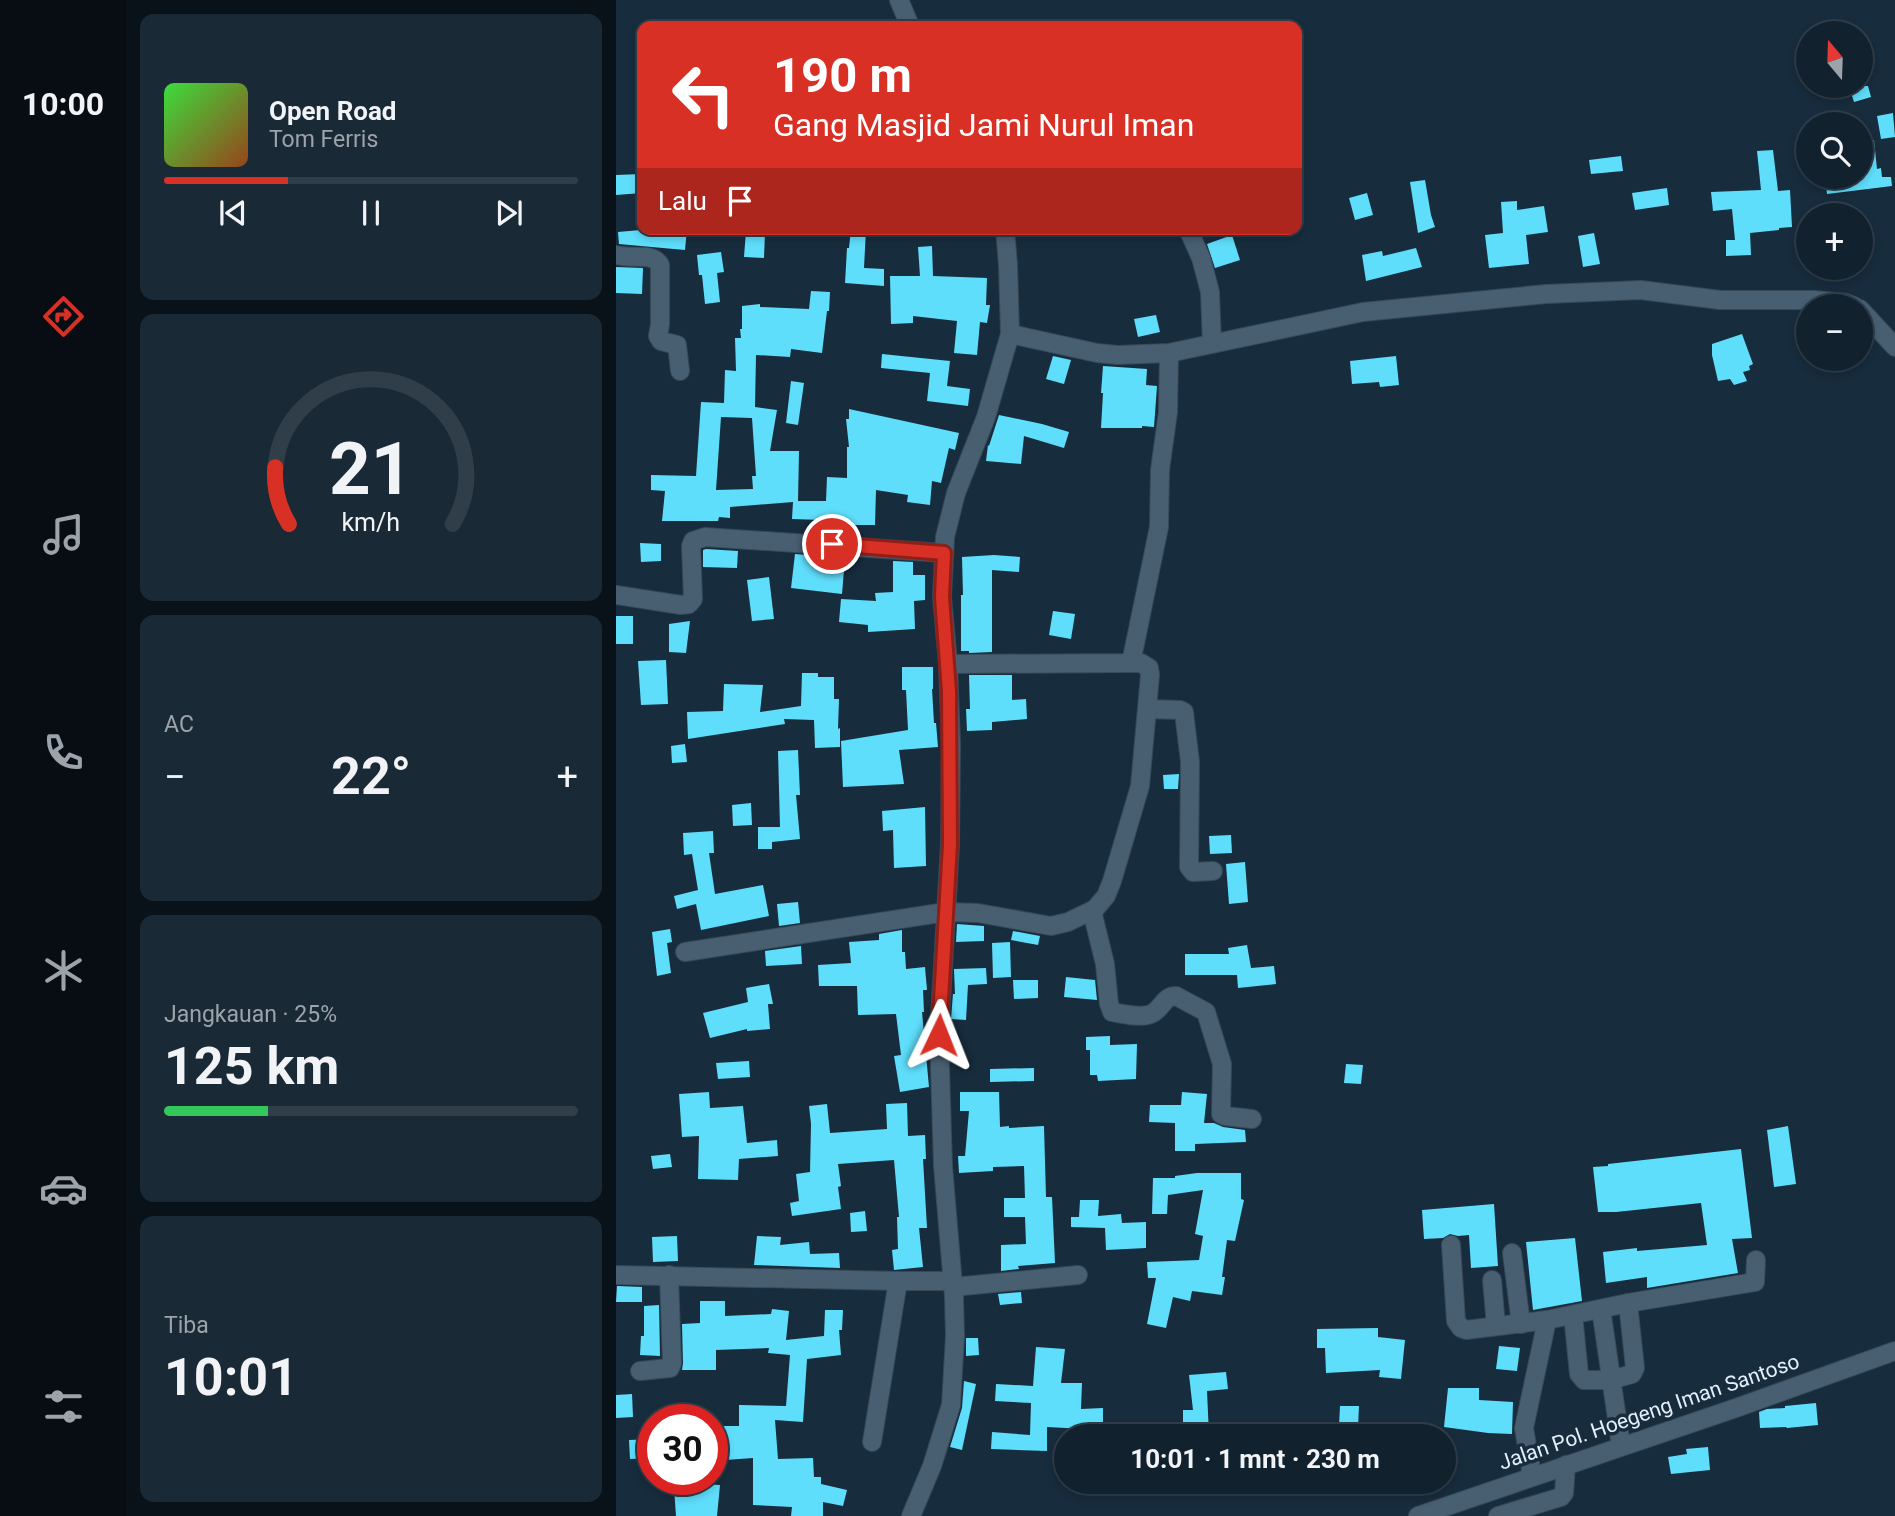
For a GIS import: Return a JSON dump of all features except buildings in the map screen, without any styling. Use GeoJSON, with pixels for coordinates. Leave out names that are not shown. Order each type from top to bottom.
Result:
{"type":"FeatureCollection","features":[{"type":"Feature","properties":{"kind":"street"},"geometry":{"type":"LineString","coordinates":[[899,0],[908,21]]}},
{"type":"Feature","properties":{"kind":"street"},"geometry":{"type":"LineString","coordinates":[[911,1516],[932,1466],[951,1405],[956,1336],[943,1166],[939,1065],[939,1019],[950,845],[951,744],[942,597],[945,537],[956,493],[986,417],[1010,334],[1006,235]]}},
{"type":"Feature","properties":{"kind":"street"},"geometry":{"type":"LineString","coordinates":[[1191,235],[1201,258],[1210,292],[1212,344]]}},
{"type":"Feature","properties":{"kind":"street"},"geometry":{"type":"LineString","coordinates":[[616,256],[651,258],[657,260],[660,265],[658,336],[661,341],[677,345],[680,371]]}},
{"type":"Feature","properties":{"kind":"street"},"geometry":{"type":"LineString","coordinates":[[1010,334],[1118,355],[1169,352],[1363,312],[1546,294],[1641,290],[1720,300],[1796,300]]}},
{"type":"Feature","properties":{"kind":"street"},"geometry":{"type":"LineString","coordinates":[[1873,323],[1895,347]]}},
{"type":"Feature","properties":{"kind":"street"},"geometry":{"type":"LineString","coordinates":[[1131,663],[1159,527],[1160,470],[1168,412],[1169,352]]}},
{"type":"Feature","properties":{"kind":"street"},"geometry":{"type":"LineString","coordinates":[[616,595],[689,604],[693,599],[692,541],[705,537],[944,553]]}},
{"type":"Feature","properties":{"kind":"street"},"geometry":{"type":"LineString","coordinates":[[685,952],[946,912],[978,913],[1051,926],[1092,911],[1105,897],[1140,786],[1148,709],[1149,668],[1141,663],[948,664]]}},
{"type":"Feature","properties":{"kind":"street"},"geometry":{"type":"LineString","coordinates":[[1148,709],[1184,712],[1190,762],[1189,867],[1193,872],[1213,871]]}},
{"type":"Feature","properties":{"kind":"street"},"geometry":{"type":"LineString","coordinates":[[1092,911],[1105,964],[1112,1012],[1147,1015],[1171,996],[1206,1012],[1222,1064],[1221,1114],[1252,1119]]}},
{"type":"Feature","properties":{"kind":"street"},"geometry":{"type":"LineString","coordinates":[[1451,1245],[1456,1321],[1466,1330],[1547,1320],[1755,1282],[1756,1260]]}},
{"type":"Feature","properties":{"kind":"street"},"geometry":{"type":"LineString","coordinates":[[1512,1252],[1521,1324]]}},
{"type":"Feature","properties":{"kind":"street"},"geometry":{"type":"LineString","coordinates":[[616,1275],[953,1284],[1078,1275]]}},
{"type":"Feature","properties":{"kind":"street"},"geometry":{"type":"LineString","coordinates":[[640,1371],[666,1370],[672,1363],[669,1275]]}},
{"type":"Feature","properties":{"kind":"street"},"geometry":{"type":"LineString","coordinates":[[1492,1280],[1496,1326]]}},
{"type":"Feature","properties":{"kind":"street"},"geometry":{"type":"LineString","coordinates":[[872,1443],[898,1281]]}},
{"type":"Feature","properties":{"kind":"street"},"geometry":{"type":"LineString","coordinates":[[1573,1315],[1579,1374],[1584,1380],[1611,1380],[1632,1374],[1635,1368],[1629,1303]]}},
{"type":"Feature","properties":{"kind":"street"},"geometry":{"type":"LineString","coordinates":[[1601,1309],[1620,1446]]}},
{"type":"Feature","properties":{"kind":"street"},"geometry":{"type":"LineString","coordinates":[[1532,1476],[1524,1428],[1547,1320]]}},
{"type":"Feature","properties":{"kind":"street","name":"Jalan Pol. Hoegeng Iman Santoso"},"geometry":{"type":"LineString","coordinates":[[1418,1516],[1895,1351]]}},
{"type":"Feature","properties":{"kind":"street"},"geometry":{"type":"LineString","coordinates":[[1495,1489],[1497,1516],[1561,1497],[1564,1493],[1566,1465]]}},
{"type":"Feature","properties":{"kind":"route"},"geometry":{"type":"LineString","coordinates":[[832,544],[944,553],[942,597],[951,744],[950,845],[939,1035]]}}]}
